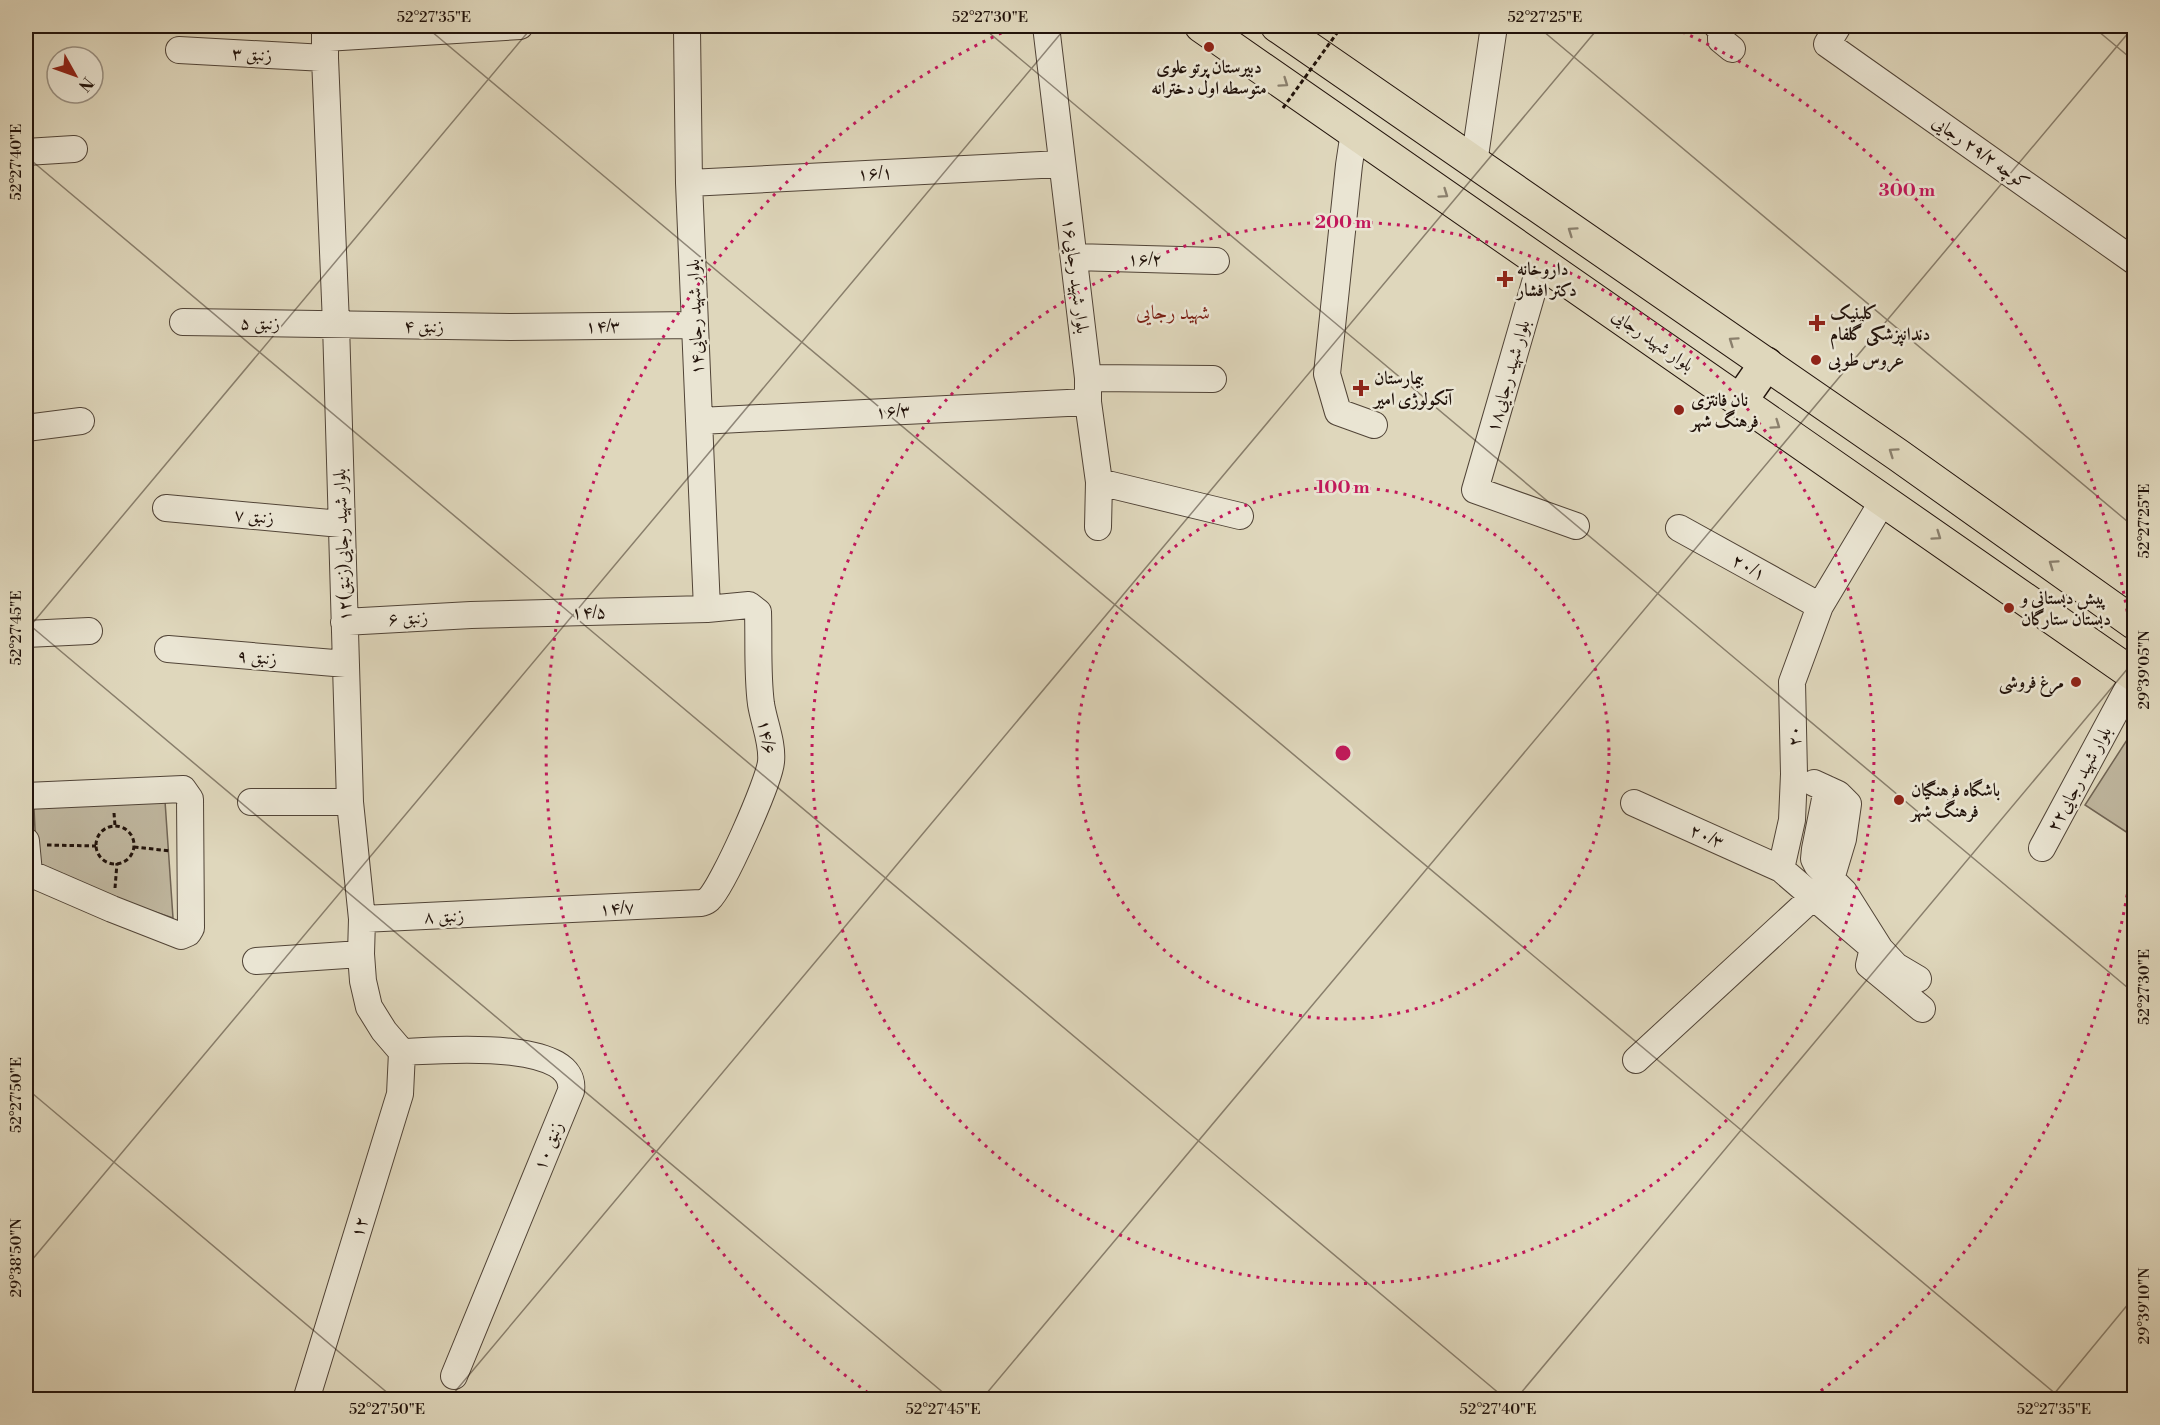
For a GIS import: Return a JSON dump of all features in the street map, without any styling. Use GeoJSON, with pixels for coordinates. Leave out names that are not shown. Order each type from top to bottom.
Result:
{"type":"FeatureCollection","features":[{"type":"Feature","properties":{"kind":"highway"},"geometry":{"type":"LineString","coordinates":[[1741,400],[1766,364]]}},
{"type":"Feature","properties":{"kind":"main road","name":"بلوار شهید رجایی"},"geometry":{"type":"LineString","coordinates":[[1201,26],[1884,499],[2134,676]]}},
{"type":"Feature","properties":{"kind":"main road"},"geometry":{"type":"LineString","coordinates":[[1277,26],[1392,103],[1474,163],[2134,622]]}},
{"type":"Feature","properties":{"kind":"street","name":"زنبق ۳"},"geometry":{"type":"LineString","coordinates":[[179,50],[520,26]]}},
{"type":"Feature","properties":{"kind":"street","name":"بلوار شهید رجایی۱۴"},"geometry":{"type":"LineString","coordinates":[[685,26],[687,30],[690,183],[707,609]]}},
{"type":"Feature","properties":{"kind":"street","name":"بلوار شهید رجایی۱۶"},"geometry":{"type":"LineString","coordinates":[[1046,26],[1099,482],[1098,527]]}},
{"type":"Feature","properties":{"kind":"street"},"geometry":{"type":"LineString","coordinates":[[1474,163],[1494,26]]}},
{"type":"Feature","properties":{"kind":"street"},"geometry":{"type":"LineString","coordinates":[[1717,26],[1721,28],[1721,40],[1732,49]]}},
{"type":"Feature","properties":{"kind":"street","name":"کوچه ۲۹/۲ رجایی"},"geometry":{"type":"LineString","coordinates":[[1832,35],[2134,261]]}},
{"type":"Feature","properties":{"kind":"street","name":"۱۲بلوار شهید رجایی(زنبق)"},"geometry":{"type":"LineString","coordinates":[[325,40],[350,802],[362,919],[361,954],[364,994],[384,1031],[402,1052]]}},
{"type":"Feature","properties":{"kind":"street"},"geometry":{"type":"LineString","coordinates":[[1354,132],[1348,165],[1327,374],[1338,412],[1374,425]]}},
{"type":"Feature","properties":{"kind":"street"},"geometry":{"type":"LineString","coordinates":[[26,152],[74,149]]}},
{"type":"Feature","properties":{"kind":"street","name":"۱۶/۱"},"geometry":{"type":"LineString","coordinates":[[690,183],[1061,164]]}},
{"type":"Feature","properties":{"kind":"street","name":"۱۶/۲"},"geometry":{"type":"LineString","coordinates":[[1074,257],[1216,261]]}},
{"type":"Feature","properties":{"kind":"street","name":"بلوار شهید رجایی۱۸"},"geometry":{"type":"LineString","coordinates":[[1542,262],[1475,490],[1576,526]]}},
{"type":"Feature","properties":{"kind":"street","name":"زنبق ۵"},"geometry":{"type":"LineString","coordinates":[[183,322],[336,324]]}},
{"type":"Feature","properties":{"kind":"street","name":"زنبق ۴"},"geometry":{"type":"LineString","coordinates":[[336,324],[511,327]]}},
{"type":"Feature","properties":{"kind":"street","name":"۱۴/۳"},"geometry":{"type":"LineString","coordinates":[[511,327],[695,325]]}},
{"type":"Feature","properties":{"kind":"street","name":"۱۶/۳"},"geometry":{"type":"LineString","coordinates":[[699,421],[1213,379]]}},
{"type":"Feature","properties":{"kind":"street"},"geometry":{"type":"LineString","coordinates":[[26,428],[81,421]]}},
{"type":"Feature","properties":{"kind":"street"},"geometry":{"type":"LineString","coordinates":[[1099,482],[1240,516]]}},
{"type":"Feature","properties":{"kind":"street","name":"۲۰"},"geometry":{"type":"LineString","coordinates":[[1780,869],[1792,820],[1794,774],[1792,682],[1820,606],[1884,499]]}},
{"type":"Feature","properties":{"kind":"street","name":"زنبق ۷"},"geometry":{"type":"LineString","coordinates":[[166,508],[341,524]]}},
{"type":"Feature","properties":{"kind":"street","name":"۲۰/۱"},"geometry":{"type":"LineString","coordinates":[[1679,528],[1820,606]]}},
{"type":"Feature","properties":{"kind":"street","name":"۱۴/۶"},"geometry":{"type":"LineString","coordinates":[[707,609],[748,605],[758,612],[761,703],[771,744],[769,775],[722,879],[708,901]]}},
{"type":"Feature","properties":{"kind":"street","name":"۱۴/۵"},"geometry":{"type":"LineString","coordinates":[[471,615],[707,609]]}},
{"type":"Feature","properties":{"kind":"street","name":"زنبق ۶"},"geometry":{"type":"LineString","coordinates":[[344,622],[471,615]]}},
{"type":"Feature","properties":{"kind":"street"},"geometry":{"type":"LineString","coordinates":[[26,633],[89,631]]}},
{"type":"Feature","properties":{"kind":"street","name":"زنبق ۹"},"geometry":{"type":"LineString","coordinates":[[168,649],[346,664]]}},
{"type":"Feature","properties":{"kind":"street","name":"بلوار شهید رجایی۲۲"},"geometry":{"type":"LineString","coordinates":[[2042,848],[2134,676]]}},
{"type":"Feature","properties":{"kind":"street"},"geometry":{"type":"LineString","coordinates":[[1794,774],[1827,789],[1818,830],[1815,859],[1817,866],[1844,892],[1880,949],[1896,966],[1918,979]]}},
{"type":"Feature","properties":{"kind":"street"},"geometry":{"type":"LineString","coordinates":[[26,796],[183,789],[190,799],[191,928],[188,933],[181,936],[112,909],[26,858]]}},
{"type":"Feature","properties":{"kind":"street"},"geometry":{"type":"LineString","coordinates":[[251,802],[350,802]]}},
{"type":"Feature","properties":{"kind":"street","name":"۲۰/۳"},"geometry":{"type":"LineString","coordinates":[[1634,802],[1780,869],[1873,948],[1869,965],[1922,1009]]}},
{"type":"Feature","properties":{"kind":"street"},"geometry":{"type":"LineString","coordinates":[[1636,1060],[1812,898]]}},
{"type":"Feature","properties":{"kind":"street","name":"۱۴/۷"},"geometry":{"type":"LineString","coordinates":[[526,912],[708,901]]}},
{"type":"Feature","properties":{"kind":"street","name":"زنبق ۸"},"geometry":{"type":"LineString","coordinates":[[362,919],[526,912]]}},
{"type":"Feature","properties":{"kind":"street"},"geometry":{"type":"LineString","coordinates":[[256,961],[361,954]]}},
{"type":"Feature","properties":{"kind":"street","name":"زنبق ۱۰"},"geometry":{"type":"LineString","coordinates":[[402,1052],[516,1051],[538,1056],[553,1063],[565,1072],[572,1084],[454,1376]]}},
{"type":"Feature","properties":{"kind":"street","name":"۱۲"},"geometry":{"type":"LineString","coordinates":[[306,1400],[400,1094],[402,1052]]}},
{"type":"Feature","properties":{"kind":"path"},"geometry":{"type":"LineString","coordinates":[[1283,108],[1342,26]]}},
{"type":"Feature","properties":{"kind":"path"},"geometry":{"type":"LineString","coordinates":[[116,826],[127,830],[134,847],[128,858],[117,863],[105,861],[96,846],[99,834],[109,827],[116,826]]}},
{"type":"Feature","properties":{"kind":"path"},"geometry":{"type":"LineString","coordinates":[[26,858],[96,846]]}},
{"type":"Feature","properties":{"kind":"path"},"geometry":{"type":"LineString","coordinates":[[134,847],[190,852]]}},
{"type":"Feature","properties":{"kind":"shaded area"},"geometry":{"type":"Polygon","coordinates":[[[2134,729],[2134,837],[2085,805],[2134,729]]]}},
{"type":"Feature","properties":{"kind":"shaded area"},"geometry":{"type":"Polygon","coordinates":[[[165,801],[173,918],[37,873],[34,808],[165,801]]]}},
{"type":"Feature","properties":{"kind":"place","name":"دبیرستان پرتو علوی متوسطه اول دخترانه"},"geometry":{"type":"Point","coordinates":[1209,47]}},
{"type":"Feature","properties":{"kind":"place","name":"داروخانه دکتر افشار"},"geometry":{"type":"Point","coordinates":[1505,279]}},
{"type":"Feature","properties":{"kind":"place","name":"کلینیک دندانپزشکی گلفام"},"geometry":{"type":"Point","coordinates":[1817,323]}},
{"type":"Feature","properties":{"kind":"place","name":"عروس طوبی"},"geometry":{"type":"Point","coordinates":[1816,360]}},
{"type":"Feature","properties":{"kind":"place","name":"بیمارستان آنکولوژی امیر"},"geometry":{"type":"Point","coordinates":[1361,388]}},
{"type":"Feature","properties":{"kind":"place","name":"نان فانتزی فرهنگ شهر"},"geometry":{"type":"Point","coordinates":[1679,410]}},
{"type":"Feature","properties":{"kind":"place","name":"پیش دبستانی و دبستان ستارگان"},"geometry":{"type":"Point","coordinates":[2009,608]}},
{"type":"Feature","properties":{"kind":"place","name":"مرغ فروشی"},"geometry":{"type":"Point","coordinates":[2076,682]}},
{"type":"Feature","properties":{"kind":"place","name":"باشگاه فرهنگیان فرهنگ شهر"},"geometry":{"type":"Point","coordinates":[1899,800]}},
{"type":"Feature","properties":{"kind":"district","name":"شهید رجایی"},"geometry":{"type":"Point","coordinates":[1173,312]}}]}
